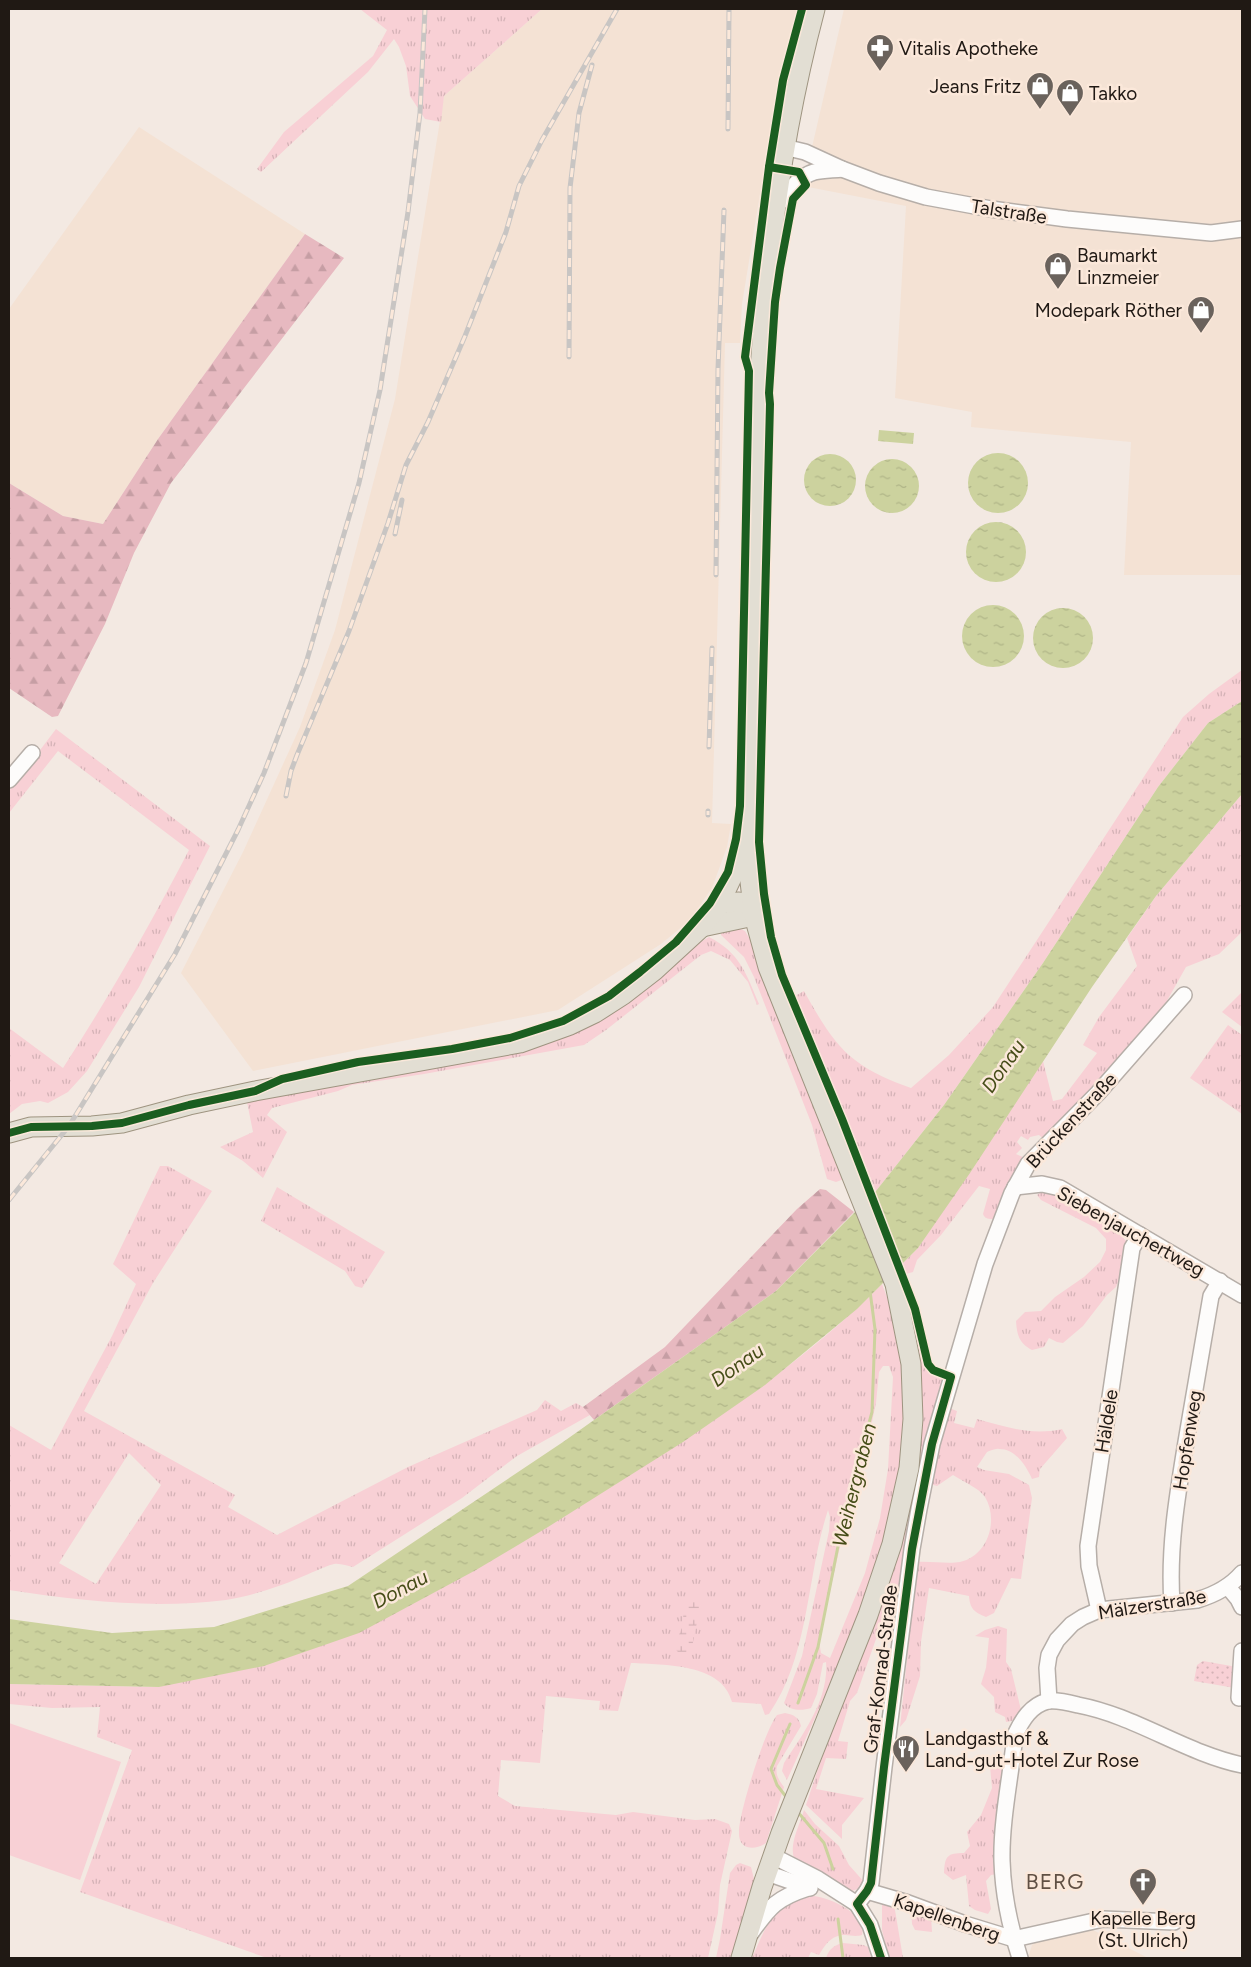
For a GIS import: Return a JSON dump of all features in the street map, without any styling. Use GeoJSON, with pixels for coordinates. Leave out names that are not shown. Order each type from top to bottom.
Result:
{"type":"FeatureCollection","features":[{"type":"Feature","properties":{"kind":"main road"},"geometry":{"type":"LineString","coordinates":[[741,1958],[788,1814],[868,1615],[892,1544],[909,1468],[913,1419],[911,1364],[895,1284],[768,967],[754,911],[746,847],[760,378],[776,207],[784,147],[815,9]]}},
{"type":"Feature","properties":{"kind":"main road"},"geometry":{"type":"LineString","coordinates":[[9,1133],[38,1127],[92,1126],[122,1122],[255,1091],[520,1043],[570,1026],[616,1000],[654,971],[702,927],[718,907],[746,847]]}},
{"type":"Feature","properties":{"kind":"main road"},"geometry":{"type":"LineString","coordinates":[[718,907],[724,903],[739,902],[754,911]]}},
{"type":"Feature","properties":{"kind":"main road"},"geometry":{"type":"LineString","coordinates":[[702,927],[754,911]]}},
{"type":"Feature","properties":{"kind":"street","name":"Talstraße"},"geometry":{"type":"LineString","coordinates":[[784,147],[805,152],[879,183],[926,197],[992,209],[1067,219],[1211,233],[1242,229]]}},
{"type":"Feature","properties":{"kind":"street"},"geometry":{"type":"LineString","coordinates":[[776,207],[795,184],[814,172],[842,169]]}},
{"type":"Feature","properties":{"kind":"street"},"geometry":{"type":"LineString","coordinates":[[9,780],[32,753]]}},
{"type":"Feature","properties":{"kind":"street","name":"Brückenstraße"},"geometry":{"type":"LineString","coordinates":[[950,1377],[985,1264],[1015,1187],[1028,1164],[1098,1093],[1184,995]]}},
{"type":"Feature","properties":{"kind":"street","name":"Siebenjauchertweg"},"geometry":{"type":"LineString","coordinates":[[1015,1187],[1042,1184],[1060,1188],[1242,1295]]}},
{"type":"Feature","properties":{"kind":"street","name":"Häldele"},"geometry":{"type":"LineString","coordinates":[[1099,1610],[1089,1568],[1088,1546],[1132,1248],[1140,1235]]}},
{"type":"Feature","properties":{"kind":"street","name":"Hopfenweg"},"geometry":{"type":"LineString","coordinates":[[1172,1603],[1174,1518],[1180,1473],[1211,1296],[1220,1281]]}},
{"type":"Feature","properties":{"kind":"street","name":"Graf-Konrad-Straße"},"geometry":{"type":"LineString","coordinates":[[857,1904],[867,1892],[871,1883],[912,1549],[932,1444],[950,1377]]}},
{"type":"Feature","properties":{"kind":"street","name":"Mälzerstraße"},"geometry":{"type":"LineString","coordinates":[[1049,1701],[1047,1668],[1049,1655],[1056,1640],[1072,1624],[1099,1610],[1197,1600],[1228,1587],[1242,1573]]}},
{"type":"Feature","properties":{"kind":"street","name":"Mälzerstraße"},"geometry":{"type":"LineString","coordinates":[[1228,1587],[1242,1607]]}},
{"type":"Feature","properties":{"kind":"street"},"geometry":{"type":"LineString","coordinates":[[1238,1698],[1242,1651]]}},
{"type":"Feature","properties":{"kind":"street"},"geometry":{"type":"LineString","coordinates":[[1020,1958],[1006,1900],[1002,1860],[1015,1735],[1022,1720],[1033,1708],[1049,1701],[1099,1709],[1208,1755],[1242,1765]]}},
{"type":"Feature","properties":{"kind":"street"},"geometry":{"type":"LineString","coordinates":[[770,1865],[808,1888],[834,1891]]}},
{"type":"Feature","properties":{"kind":"street"},"geometry":{"type":"LineString","coordinates":[[770,1865],[818,1879],[857,1904],[870,1925],[881,1958]]}},
{"type":"Feature","properties":{"kind":"street"},"geometry":{"type":"LineString","coordinates":[[746,1940],[773,1904],[789,1895],[808,1888]]}},
{"type":"Feature","properties":{"kind":"street","name":"Kapellenberg"},"geometry":{"type":"LineString","coordinates":[[867,1892],[908,1902],[965,1924],[1014,1939],[1103,1919],[1174,1922]]}},
{"type":"Feature","properties":{"kind":"shaded area"},"geometry":{"type":"Polygon","coordinates":[[[542,9],[798,9],[782,71],[767,151],[742,304],[740,343],[725,343],[712,823],[731,824],[727,847],[712,888],[689,921],[661,944],[558,1010],[253,1071],[181,973],[243,852],[300,727],[335,630],[395,399],[444,96],[542,9]]]}},
{"type":"Feature","properties":{"kind":"shaded area"},"geometry":{"type":"Polygon","coordinates":[[[844,9],[1242,9],[1242,575],[1124,575],[1131,442],[971,427],[972,412],[895,398],[906,206],[803,186],[844,9]]]}},
{"type":"Feature","properties":{"kind":"shaded area"},"geometry":{"type":"Polygon","coordinates":[[[139,127],[305,234],[158,439],[103,524],[63,516],[9,483],[9,309],[139,127]]]}},
{"type":"Feature","properties":{"kind":"shaded area"},"geometry":{"type":"Polygon","coordinates":[[[1085,1926],[1148,1958],[1028,1958],[1032,1945],[1045,1933],[1085,1926]]]}},
{"type":"Feature","properties":{"kind":"green space"},"geometry":{"type":"Polygon","coordinates":[[[360,9],[542,9],[444,96],[441,122],[425,119],[410,96],[406,66],[394,39],[368,72],[261,172],[257,169],[284,132],[373,56],[387,30],[360,9]]]}},
{"type":"Feature","properties":{"kind":"green space"},"geometry":{"type":"Polygon","coordinates":[[[305,234],[344,258],[171,483],[134,553],[105,624],[58,716],[52,717],[9,688],[9,483],[63,516],[103,524],[158,439],[305,234]]]}},
{"type":"Feature","properties":{"kind":"green space"},"geometry":{"type":"Polygon","coordinates":[[[1242,670],[1242,701],[1208,723],[1158,787],[1043,963],[944,1105],[876,1191],[795,996],[804,991],[833,1037],[855,1060],[882,1076],[911,1088],[949,1055],[993,1007],[1183,717],[1209,694],[1242,670]]]}},
{"type":"Feature","properties":{"kind":"green space"},"geometry":{"type":"Polygon","coordinates":[[[56,729],[210,846],[139,987],[87,1071],[68,1092],[48,1103],[40,1101],[22,1104],[9,1114],[9,1028],[63,1068],[129,961],[189,850],[58,751],[9,813],[9,791],[56,729]]]}},
{"type":"Feature","properties":{"kind":"green space"},"geometry":{"type":"Polygon","coordinates":[[[1242,794],[1242,932],[1219,954],[1186,967],[1155,1022],[1046,1141],[1039,1135],[1030,1137],[1028,1140],[1021,1136],[1017,1142],[1022,1148],[1016,1154],[1027,1159],[994,1219],[986,1218],[983,1214],[990,1189],[979,1186],[941,1235],[917,1260],[913,1272],[906,1274],[901,1265],[918,1248],[1043,1061],[1053,1101],[1062,1099],[1097,1053],[1083,1045],[1099,1017],[1137,966],[1127,938],[1156,896],[1242,794]]]}},
{"type":"Feature","properties":{"kind":"green space"},"geometry":{"type":"Polygon","coordinates":[[[736,927],[745,931],[754,946],[844,1179],[836,1182],[827,1179],[812,1125],[754,977],[744,957],[721,935],[721,931],[736,927]]]}},
{"type":"Feature","properties":{"kind":"green space"},"geometry":{"type":"Polygon","coordinates":[[[709,937],[728,950],[741,965],[759,1004],[757,1005],[748,982],[730,960],[711,951],[701,955],[606,1030],[584,1045],[352,1085],[338,1091],[272,1108],[267,1115],[287,1132],[263,1178],[243,1161],[220,1147],[253,1132],[247,1102],[343,1081],[514,1050],[709,937]]]}},
{"type":"Feature","properties":{"kind":"green space"},"geometry":{"type":"Polygon","coordinates":[[[1242,992],[1242,1027],[1222,1012],[1242,992]]]}},
{"type":"Feature","properties":{"kind":"green space"},"geometry":{"type":"Polygon","coordinates":[[[1228,1025],[1242,1035],[1242,1114],[1190,1078],[1228,1025]]]}},
{"type":"Feature","properties":{"kind":"green space"},"geometry":{"type":"Polygon","coordinates":[[[160,1166],[168,1166],[212,1191],[153,1283],[84,1411],[235,1495],[228,1507],[277,1535],[408,1467],[537,1410],[545,1400],[561,1411],[576,1403],[583,1407],[590,1415],[517,1456],[462,1498],[353,1567],[334,1564],[282,1585],[253,1594],[234,1599],[199,1603],[144,1604],[90,1600],[9,1590],[9,1425],[51,1450],[112,1336],[136,1284],[113,1264],[160,1166]],[[129,1453],[59,1563],[96,1584],[161,1485],[129,1453]]]}},
{"type":"Feature","properties":{"kind":"green space"},"geometry":{"type":"Polygon","coordinates":[[[277,1187],[385,1252],[362,1288],[355,1286],[345,1271],[261,1221],[277,1187]]]}},
{"type":"Feature","properties":{"kind":"green space"},"geometry":{"type":"Polygon","coordinates":[[[820,1189],[826,1190],[854,1212],[776,1291],[594,1420],[583,1407],[665,1347],[797,1209],[820,1189]]]}},
{"type":"Feature","properties":{"kind":"green space"},"geometry":{"type":"Polygon","coordinates":[[[1044,1190],[1114,1226],[1126,1241],[1125,1265],[1116,1287],[1107,1295],[1083,1326],[1063,1343],[1049,1338],[1044,1347],[1032,1350],[1020,1338],[1016,1321],[1025,1312],[1041,1311],[1055,1297],[1084,1277],[1100,1262],[1106,1250],[1106,1239],[1096,1228],[1041,1200],[1037,1195],[1044,1190]]]}},
{"type":"Feature","properties":{"kind":"green space"},"geometry":{"type":"Polygon","coordinates":[[[882,1284],[893,1315],[904,1364],[907,1414],[903,1457],[890,1519],[871,1580],[842,1656],[787,1780],[782,1771],[784,1763],[813,1716],[819,1703],[826,1676],[826,1662],[823,1663],[817,1694],[811,1708],[796,1710],[789,1708],[784,1703],[802,1656],[829,1531],[830,1517],[828,1510],[815,1562],[800,1641],[782,1691],[769,1714],[765,1715],[761,1704],[732,1702],[726,1689],[717,1680],[704,1673],[675,1666],[631,1663],[618,1711],[599,1710],[600,1701],[546,1696],[540,1763],[501,1760],[498,1796],[515,1806],[616,1815],[633,1812],[695,1820],[715,1819],[729,1824],[732,1831],[720,1885],[718,1913],[708,1958],[267,1958],[80,1892],[132,1750],[97,1737],[100,1707],[52,1708],[9,1704],[9,1684],[159,1687],[619,1481],[723,1414],[821,1340],[882,1284]],[[883,1366],[879,1372],[876,1403],[864,1459],[839,1551],[819,1641],[821,1653],[830,1658],[865,1573],[880,1518],[888,1469],[893,1377],[889,1366],[883,1366]]]}},
{"type":"Feature","properties":{"kind":"green space"},"geometry":{"type":"Polygon","coordinates":[[[906,1294],[924,1365],[929,1373],[942,1379],[923,1451],[900,1596],[895,1594],[887,1634],[876,1639],[857,1693],[850,1701],[838,1741],[848,1742],[846,1759],[826,1758],[816,1789],[864,1798],[842,1825],[842,1839],[806,1805],[821,1760],[879,1609],[908,1513],[906,1294]]]}},
{"type":"Feature","properties":{"kind":"green space"},"geometry":{"type":"Polygon","coordinates":[[[949,1408],[957,1411],[954,1423],[974,1428],[977,1419],[1009,1428],[1029,1431],[1040,1432],[1062,1429],[1067,1438],[1040,1469],[1039,1477],[1032,1479],[1020,1459],[1005,1450],[996,1449],[987,1452],[977,1467],[1009,1474],[1029,1485],[1032,1498],[1021,1579],[1011,1578],[994,1613],[986,1617],[973,1610],[969,1596],[929,1588],[921,1642],[920,1676],[906,1720],[900,1727],[917,1562],[955,1563],[970,1558],[978,1553],[984,1545],[991,1526],[989,1506],[985,1497],[975,1488],[953,1475],[937,1486],[930,1484],[949,1408]]]}},
{"type":"Feature","properties":{"kind":"green space"},"geometry":{"type":"Polygon","coordinates":[[[697,1596],[704,1603],[697,1622],[692,1647],[687,1652],[678,1652],[674,1648],[683,1624],[685,1607],[697,1596]]]}},
{"type":"Feature","properties":{"kind":"green space"},"geometry":{"type":"Polygon","coordinates":[[[998,1626],[1007,1629],[1006,1662],[1011,1669],[1021,1710],[1012,1721],[1006,1722],[1005,1717],[995,1712],[994,1697],[981,1684],[986,1668],[989,1638],[975,1636],[985,1630],[998,1626]]]}},
{"type":"Feature","properties":{"kind":"green space"},"geometry":{"type":"Polygon","coordinates":[[[1203,1661],[1237,1667],[1235,1688],[1194,1681],[1197,1665],[1203,1661]]]}},
{"type":"Feature","properties":{"kind":"green space"},"geometry":{"type":"Polygon","coordinates":[[[785,1713],[796,1717],[801,1726],[777,1766],[777,1775],[784,1787],[766,1843],[752,1848],[744,1846],[739,1838],[739,1832],[748,1790],[772,1724],[777,1715],[785,1713]]]}},
{"type":"Feature","properties":{"kind":"green space"},"geometry":{"type":"Polygon","coordinates":[[[9,1723],[121,1762],[80,1880],[9,1855],[9,1723]]]}},
{"type":"Feature","properties":{"kind":"green space"},"geometry":{"type":"Polygon","coordinates":[[[990,1766],[1004,1766],[997,1874],[991,1875],[986,1881],[991,1909],[988,1914],[969,1906],[966,1875],[953,1880],[944,1873],[946,1859],[950,1855],[964,1853],[970,1846],[967,1832],[981,1815],[992,1788],[990,1766]]]}},
{"type":"Feature","properties":{"kind":"green space"},"geometry":{"type":"Polygon","coordinates":[[[804,1810],[815,1824],[839,1846],[849,1865],[865,1883],[860,1888],[852,1891],[846,1889],[795,1860],[793,1848],[795,1835],[804,1810]]]}},
{"type":"Feature","properties":{"kind":"green space"},"geometry":{"type":"Polygon","coordinates":[[[740,1863],[751,1867],[754,1879],[731,1958],[716,1958],[730,1873],[740,1863]]]}},
{"type":"Feature","properties":{"kind":"green space"},"geometry":{"type":"Polygon","coordinates":[[[814,1896],[838,1904],[854,1914],[862,1927],[862,1935],[840,1935],[826,1944],[819,1955],[811,1952],[808,1958],[752,1958],[767,1926],[780,1909],[800,1898],[814,1896]]]}},
{"type":"Feature","properties":{"kind":"green space"},"geometry":{"type":"Polygon","coordinates":[[[882,1902],[894,1904],[903,1958],[889,1958],[882,1930],[882,1902]]]}},
{"type":"Feature","properties":{"kind":"green space"},"geometry":{"type":"Polygon","coordinates":[[[911,1909],[931,1916],[932,1932],[915,1930],[912,1924],[911,1909]]]}},
{"type":"Feature","properties":{"kind":"green space"},"geometry":{"type":"Polygon","coordinates":[[[843,1943],[868,1947],[871,1958],[826,1958],[832,1948],[843,1943]]]}},
{"type":"Feature","properties":{"kind":"water"},"geometry":{"type":"Polygon","coordinates":[[[879,430],[914,433],[913,444],[878,441],[879,430]]]}},
{"type":"Feature","properties":{"kind":"water"},"geometry":{"type":"Polygon","coordinates":[[[998,453],[1015,458],[1023,466],[1028,483],[1023,500],[1015,508],[998,513],[981,508],[973,500],[968,483],[973,466],[981,458],[998,453]]]}},
{"type":"Feature","properties":{"kind":"water"},"geometry":{"type":"Polygon","coordinates":[[[830,454],[840,456],[848,462],[854,470],[856,480],[854,490],[848,498],[840,504],[830,506],[820,504],[812,498],[806,490],[804,480],[806,470],[812,462],[820,456],[830,454]]]}},
{"type":"Feature","properties":{"kind":"water"},"geometry":{"type":"Polygon","coordinates":[[[892,459],[902,461],[911,467],[917,476],[919,486],[917,496],[911,505],[902,511],[892,513],[882,511],[873,505],[867,496],[865,486],[867,476],[873,467],[882,461],[892,459]]]}},
{"type":"Feature","properties":{"kind":"water"},"geometry":{"type":"Polygon","coordinates":[[[996,522],[1012,527],[1017,531],[1021,536],[1026,552],[1021,568],[1017,573],[1012,577],[996,582],[980,577],[975,573],[971,568],[966,552],[971,536],[975,531],[980,527],[996,522]]]}},
{"type":"Feature","properties":{"kind":"water"},"geometry":{"type":"Polygon","coordinates":[[[987,605],[999,605],[1015,614],[1022,624],[1024,636],[1022,648],[1015,658],[999,667],[987,667],[976,662],[967,653],[962,642],[962,630],[967,619],[976,610],[987,605]]]}},
{"type":"Feature","properties":{"kind":"water"},"geometry":{"type":"Polygon","coordinates":[[[1057,608],[1069,608],[1080,613],[1088,621],[1093,632],[1091,650],[1080,663],[1069,668],[1057,668],[1046,663],[1038,655],[1033,644],[1033,632],[1038,621],[1046,613],[1057,608]]]}},
{"type":"Feature","properties":{"kind":"water","name":"Donau"},"geometry":{"type":"Polygon","coordinates":[[[1242,701],[1242,794],[1156,896],[1092,987],[970,1173],[918,1248],[857,1309],[765,1385],[683,1442],[548,1527],[476,1570],[359,1633],[264,1666],[159,1687],[9,1684],[9,1619],[112,1633],[214,1627],[348,1586],[563,1442],[776,1291],[876,1191],[944,1105],[1043,963],[1158,787],[1208,723],[1242,701]]]}},
{"type":"Feature","properties":{"kind":"waterway","name":"Weihergraben"},"geometry":{"type":"LineString","coordinates":[[798,1703],[818,1647],[844,1516],[872,1412],[875,1329],[870,1291]]}},
{"type":"Feature","properties":{"kind":"waterway","name":"Weihergraben"},"geometry":{"type":"LineString","coordinates":[[787,1798],[777,1785],[771,1769],[790,1724]]}},
{"type":"Feature","properties":{"kind":"waterway","name":"Weihergraben"},"geometry":{"type":"LineString","coordinates":[[797,1811],[824,1843],[833,1869]]}},
{"type":"Feature","properties":{"kind":"waterway","name":"Weihergraben"},"geometry":{"type":"LineString","coordinates":[[838,1919],[843,1958]]}},
{"type":"Feature","properties":{"kind":"railway"},"geometry":{"type":"LineString","coordinates":[[9,1200],[69,1126],[175,954],[238,830],[264,773],[306,663],[359,483],[380,390],[408,212],[420,113],[425,9]]}},
{"type":"Feature","properties":{"kind":"railway"},"geometry":{"type":"LineString","coordinates":[[286,796],[291,771],[349,631],[388,523],[406,465],[428,422],[465,336],[506,232],[519,186],[542,140],[617,9]]}},
{"type":"Feature","properties":{"kind":"railway"},"geometry":{"type":"LineString","coordinates":[[728,129],[729,9]]}},
{"type":"Feature","properties":{"kind":"railway"},"geometry":{"type":"LineString","coordinates":[[569,357],[570,188],[579,113],[592,65]]}},
{"type":"Feature","properties":{"kind":"railway"},"geometry":{"type":"LineString","coordinates":[[716,575],[718,369],[724,210]]}},
{"type":"Feature","properties":{"kind":"railway"},"geometry":{"type":"LineString","coordinates":[[395,534],[402,500]]}},
{"type":"Feature","properties":{"kind":"railway"},"geometry":{"type":"LineString","coordinates":[[709,747],[712,648]]}},
{"type":"Feature","properties":{"kind":"cycle path"},"geometry":{"type":"LineString","coordinates":[[9,1133],[31,1127],[92,1126],[122,1123],[189,1105],[255,1091],[282,1079],[358,1062],[452,1049],[510,1038],[563,1021],[609,996],[640,972],[676,942],[710,903],[728,872],[736,839],[740,806],[749,371],[745,357],[769,167],[783,80],[802,9]]}},
{"type":"Feature","properties":{"kind":"cycle path"},"geometry":{"type":"LineString","coordinates":[[769,167],[799,172],[806,185],[793,199],[780,268],[775,302],[769,393],[759,842],[764,894],[771,937],[782,975],[842,1119],[915,1309],[928,1364],[933,1370],[951,1377],[932,1444],[912,1549],[871,1883],[857,1904],[870,1925],[881,1958]]}},
{"type":"Feature","properties":{"kind":"place","name":"Vitalis Apotheke"},"geometry":{"type":"Point","coordinates":[880,72]}},
{"type":"Feature","properties":{"kind":"place","name":"Jeans Fritz"},"geometry":{"type":"Point","coordinates":[1040,110]}},
{"type":"Feature","properties":{"kind":"place","name":"Takko"},"geometry":{"type":"Point","coordinates":[1070,117]}},
{"type":"Feature","properties":{"kind":"place","name":"Baumarkt Linzmeier"},"geometry":{"type":"Point","coordinates":[1058,290]}},
{"type":"Feature","properties":{"kind":"place","name":"Modepark Röther"},"geometry":{"type":"Point","coordinates":[1201,334]}},
{"type":"Feature","properties":{"kind":"place","name":"Landgasthof & Land-gut-Hotel Zur Rose"},"geometry":{"type":"Point","coordinates":[906,1773]}},
{"type":"Feature","properties":{"kind":"place","name":"Kapelle Berg (St. Ulrich)"},"geometry":{"type":"Point","coordinates":[1143,1906]}},
{"type":"Feature","properties":{"kind":"district","name":"BERG"},"geometry":{"type":"Point","coordinates":[1055,1882]}}]}
